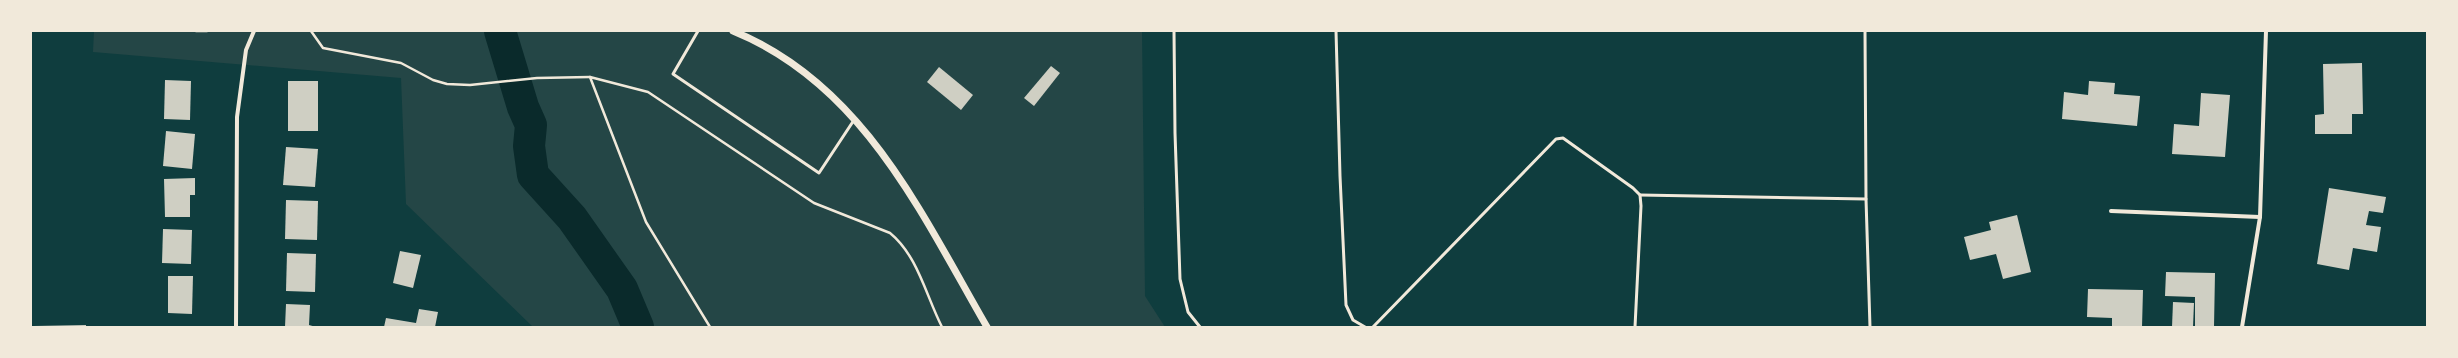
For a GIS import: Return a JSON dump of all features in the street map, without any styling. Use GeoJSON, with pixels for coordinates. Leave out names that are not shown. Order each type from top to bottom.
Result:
{"type":"FeatureCollection","features":[{"type":"Feature","properties":{"kind":"street"},"geometry":{"type":"LineString","coordinates":[[236,327],[237,117],[246,50],[254,31]]}},
{"type":"Feature","properties":{"kind":"street"},"geometry":{"type":"LineString","coordinates":[[733,31],[781,55],[805,72],[855,119],[872,138],[912,196],[987,327]]}},
{"type":"Feature","properties":{"kind":"street"},"geometry":{"type":"LineString","coordinates":[[2242,327],[2260,217],[2266,31]]}},
{"type":"Feature","properties":{"kind":"street"},"geometry":{"type":"LineString","coordinates":[[2111,211],[2260,217]]}},
{"type":"Feature","properties":{"kind":"lane"},"geometry":{"type":"LineString","coordinates":[[698,31],[673,74],[819,173],[855,119]]}},
{"type":"Feature","properties":{"kind":"lane"},"geometry":{"type":"LineString","coordinates":[[1174,31],[1175,132],[1180,280],[1188,312],[1200,327]]}},
{"type":"Feature","properties":{"kind":"lane"},"geometry":{"type":"LineString","coordinates":[[1336,31],[1340,176],[1346,305],[1353,320],[1365,327]]}},
{"type":"Feature","properties":{"kind":"lane"},"geometry":{"type":"LineString","coordinates":[[1865,31],[1866,199],[1870,327]]}},
{"type":"Feature","properties":{"kind":"lane"},"geometry":{"type":"LineString","coordinates":[[1373,327],[1556,139],[1563,138],[1575,144],[1640,195],[1866,199]]}},
{"type":"Feature","properties":{"kind":"lane"},"geometry":{"type":"LineString","coordinates":[[1636,327],[1641,206],[1640,195]]}},
{"type":"Feature","properties":{"kind":"path"},"geometry":{"type":"LineString","coordinates":[[196,31],[207,31]]}},
{"type":"Feature","properties":{"kind":"path"},"geometry":{"type":"LineString","coordinates":[[311,31],[323,48],[402,63],[433,80],[447,84],[470,86],[537,78],[590,77],[648,92],[814,203],[890,233],[900,241],[909,253],[942,327]]}},
{"type":"Feature","properties":{"kind":"path"},"geometry":{"type":"LineString","coordinates":[[590,77],[646,222],[710,327]]}},
{"type":"Feature","properties":{"kind":"shaded area"},"geometry":{"type":"Polygon","coordinates":[[[94,31],[1142,31],[1145,296],[1165,327],[533,327],[406,204],[401,78],[93,52],[94,31]]]}},
{"type":"Feature","properties":{"kind":"building"},"geometry":{"type":"Polygon","coordinates":[[[2362,63],[2363,114],[2352,114],[2352,134],[2315,134],[2315,115],[2324,114],[2323,64],[2362,63]]]}},
{"type":"Feature","properties":{"kind":"building"},"geometry":{"type":"Polygon","coordinates":[[[1051,66],[1060,73],[1034,106],[1024,98],[1051,66]]]}},
{"type":"Feature","properties":{"kind":"building"},"geometry":{"type":"Polygon","coordinates":[[[939,67],[973,95],[961,110],[927,82],[939,67]]]}},
{"type":"Feature","properties":{"kind":"building"},"geometry":{"type":"Polygon","coordinates":[[[165,80],[191,81],[190,120],[164,119],[165,80]]]}},
{"type":"Feature","properties":{"kind":"building"},"geometry":{"type":"Polygon","coordinates":[[[288,81],[318,81],[318,131],[288,131],[288,81]]]}},
{"type":"Feature","properties":{"kind":"building"},"geometry":{"type":"Polygon","coordinates":[[[2089,81],[2115,83],[2114,94],[2140,96],[2137,126],[2062,119],[2064,92],[2088,95],[2089,81]]]}},
{"type":"Feature","properties":{"kind":"building"},"geometry":{"type":"Polygon","coordinates":[[[2201,93],[2230,95],[2225,157],[2172,154],[2174,124],[2199,126],[2201,93]]]}},
{"type":"Feature","properties":{"kind":"building"},"geometry":{"type":"Polygon","coordinates":[[[166,131],[195,134],[192,169],[163,166],[166,131]]]}},
{"type":"Feature","properties":{"kind":"building"},"geometry":{"type":"Polygon","coordinates":[[[286,147],[318,149],[315,187],[283,185],[286,147]]]}},
{"type":"Feature","properties":{"kind":"building"},"geometry":{"type":"Polygon","coordinates":[[[195,178],[195,195],[190,195],[190,217],[165,217],[164,179],[195,178]]]}},
{"type":"Feature","properties":{"kind":"building"},"geometry":{"type":"Polygon","coordinates":[[[2329,188],[2386,197],[2383,213],[2369,211],[2366,225],[2381,227],[2377,252],[2353,248],[2349,270],[2317,264],[2329,188]]]}},
{"type":"Feature","properties":{"kind":"building"},"geometry":{"type":"Polygon","coordinates":[[[286,200],[318,201],[317,240],[285,239],[286,200]]]}},
{"type":"Feature","properties":{"kind":"building"},"geometry":{"type":"Polygon","coordinates":[[[2017,215],[2031,272],[2003,279],[1996,254],[1970,260],[1964,237],[1991,230],[1989,222],[2017,215]]]}},
{"type":"Feature","properties":{"kind":"building"},"geometry":{"type":"Polygon","coordinates":[[[163,229],[192,230],[191,264],[162,263],[163,229]]]}},
{"type":"Feature","properties":{"kind":"building"},"geometry":{"type":"Polygon","coordinates":[[[400,251],[421,255],[413,288],[393,283],[400,251]]]}},
{"type":"Feature","properties":{"kind":"building"},"geometry":{"type":"Polygon","coordinates":[[[287,253],[316,254],[315,292],[286,291],[287,253]]]}},
{"type":"Feature","properties":{"kind":"building"},"geometry":{"type":"Polygon","coordinates":[[[2166,272],[2215,273],[2214,327],[2195,327],[2195,297],[2165,296],[2166,272]]]}},
{"type":"Feature","properties":{"kind":"building"},"geometry":{"type":"Polygon","coordinates":[[[168,276],[193,276],[192,314],[168,313],[168,276]]]}},
{"type":"Feature","properties":{"kind":"building"},"geometry":{"type":"Polygon","coordinates":[[[2088,289],[2143,290],[2142,327],[2112,327],[2112,318],[2087,317],[2088,289]]]}},
{"type":"Feature","properties":{"kind":"building"},"geometry":{"type":"Polygon","coordinates":[[[2173,302],[2194,303],[2193,327],[2172,327],[2173,302]]]}},
{"type":"Feature","properties":{"kind":"building"},"geometry":{"type":"Polygon","coordinates":[[[286,304],[310,305],[309,325],[316,327],[285,327],[286,304]]]}},
{"type":"Feature","properties":{"kind":"building"},"geometry":{"type":"Polygon","coordinates":[[[419,309],[438,312],[435,327],[384,327],[386,318],[416,323],[419,309]]]}},
{"type":"Feature","properties":{"kind":"building"},"geometry":{"type":"Polygon","coordinates":[[[86,325],[86,327],[34,327],[34,326],[86,325]]]}},
{"type":"Feature","properties":{"kind":"waterway"},"geometry":{"type":"LineString","coordinates":[[500,31],[523,107],[531,125],[529,146],[533,175],[572,218],[622,289],[638,327]]}}]}
